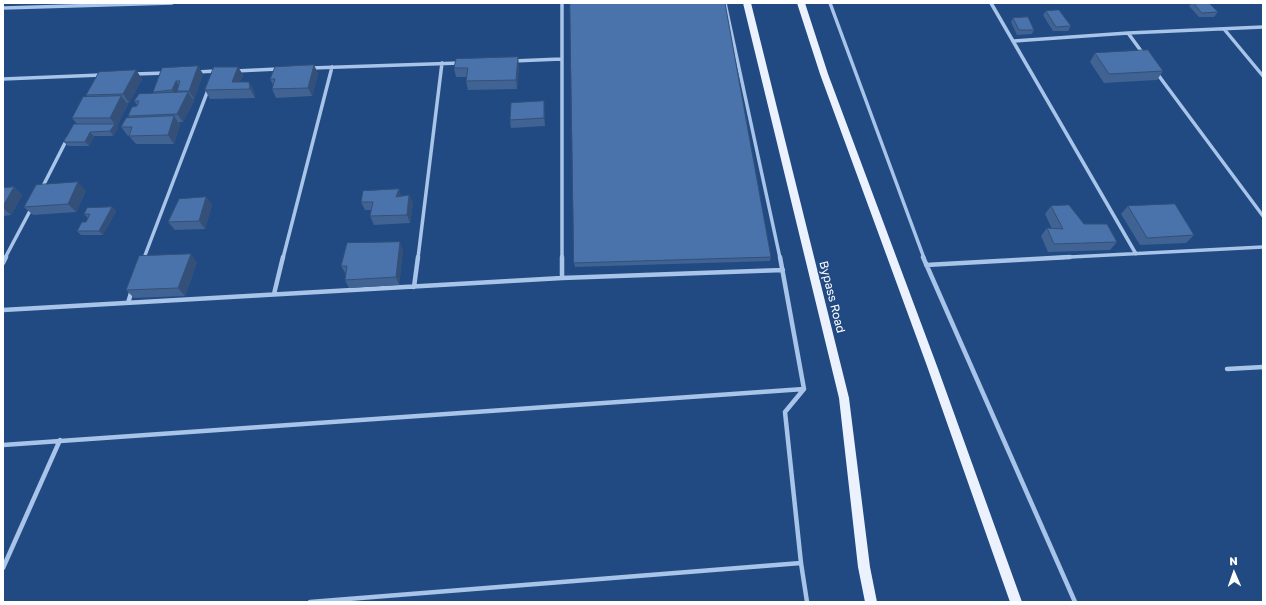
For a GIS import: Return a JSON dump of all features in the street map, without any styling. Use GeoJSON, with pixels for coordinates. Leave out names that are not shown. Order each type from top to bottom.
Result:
{"type":"FeatureCollection","features":[{"type":"Feature","properties":{"kind":"main road","name":"Bypass Road"},"geometry":{"type":"LineString","coordinates":[[747,3],[844,398],[864,567],[871,602]]}},
{"type":"Feature","properties":{"kind":"main road"},"geometry":{"type":"LineString","coordinates":[[802,3],[824,74],[932,366],[1016,602]]}},
{"type":"Feature","properties":{"kind":"street"},"geometry":{"type":"LineString","coordinates":[[3,8],[74,4],[172,3]]}},
{"type":"Feature","properties":{"kind":"street"},"geometry":{"type":"LineString","coordinates":[[562,3],[562,278]]}},
{"type":"Feature","properties":{"kind":"street"},"geometry":{"type":"LineString","coordinates":[[725,3],[783,270],[804,389],[785,412],[801,563],[807,602]]}},
{"type":"Feature","properties":{"kind":"street"},"geometry":{"type":"LineString","coordinates":[[830,3],[926,265],[1075,602]]}},
{"type":"Feature","properties":{"kind":"street"},"geometry":{"type":"LineString","coordinates":[[992,3],[1136,254]]}},
{"type":"Feature","properties":{"kind":"street"},"geometry":{"type":"LineString","coordinates":[[1014,41],[1128,33],[1263,27]]}},
{"type":"Feature","properties":{"kind":"street"},"geometry":{"type":"LineString","coordinates":[[1224,29],[1263,76]]}},
{"type":"Feature","properties":{"kind":"street"},"geometry":{"type":"LineString","coordinates":[[1128,33],[1146,58]]}},
{"type":"Feature","properties":{"kind":"street"},"geometry":{"type":"LineString","coordinates":[[506,61],[561,59]]}},
{"type":"Feature","properties":{"kind":"street"},"geometry":{"type":"LineString","coordinates":[[308,68],[466,62]]}},
{"type":"Feature","properties":{"kind":"street"},"geometry":{"type":"LineString","coordinates":[[414,287],[442,63]]}},
{"type":"Feature","properties":{"kind":"street"},"geometry":{"type":"LineString","coordinates":[[274,294],[332,67]]}},
{"type":"Feature","properties":{"kind":"street"},"geometry":{"type":"LineString","coordinates":[[231,71],[285,69]]}},
{"type":"Feature","properties":{"kind":"street"},"geometry":{"type":"LineString","coordinates":[[212,79],[215,71]]}},
{"type":"Feature","properties":{"kind":"street"},"geometry":{"type":"LineString","coordinates":[[192,72],[223,71]]}},
{"type":"Feature","properties":{"kind":"street"},"geometry":{"type":"LineString","coordinates":[[1156,71],[1263,216]]}},
{"type":"Feature","properties":{"kind":"street"},"geometry":{"type":"LineString","coordinates":[[132,74],[170,73]]}},
{"type":"Feature","properties":{"kind":"street"},"geometry":{"type":"LineString","coordinates":[[97,82],[101,75]]}},
{"type":"Feature","properties":{"kind":"street"},"geometry":{"type":"LineString","coordinates":[[3,79],[109,75]]}},
{"type":"Feature","properties":{"kind":"street"},"geometry":{"type":"LineString","coordinates":[[142,266],[210,86]]}},
{"type":"Feature","properties":{"kind":"street"},"geometry":{"type":"LineString","coordinates":[[39,193],[68,138]]}},
{"type":"Feature","properties":{"kind":"street"},"geometry":{"type":"LineString","coordinates":[[3,262],[32,207]]}},
{"type":"Feature","properties":{"kind":"street"},"geometry":{"type":"LineString","coordinates":[[926,265],[1263,248]]}},
{"type":"Feature","properties":{"kind":"street"},"geometry":{"type":"LineString","coordinates":[[3,310],[562,278],[783,270]]}},
{"type":"Feature","properties":{"kind":"street"},"geometry":{"type":"LineString","coordinates":[[128,303],[133,288]]}},
{"type":"Feature","properties":{"kind":"street"},"geometry":{"type":"LineString","coordinates":[[1227,369],[1263,367]]}},
{"type":"Feature","properties":{"kind":"street"},"geometry":{"type":"LineString","coordinates":[[3,445],[804,389]]}},
{"type":"Feature","properties":{"kind":"street"},"geometry":{"type":"LineString","coordinates":[[3,568],[60,440]]}},
{"type":"Feature","properties":{"kind":"street"},"geometry":{"type":"LineString","coordinates":[[310,602],[801,563]]}},
{"type":"Feature","properties":{"kind":"building"},"geometry":{"type":"Polygon","coordinates":[[[570,3],[725,3],[771,257],[574,263],[570,3]]]}},
{"type":"Feature","properties":{"kind":"building"},"geometry":{"type":"Polygon","coordinates":[[[1194,3],[1209,3],[1218,12],[1202,13],[1194,3]]]}},
{"type":"Feature","properties":{"kind":"building"},"geometry":{"type":"Polygon","coordinates":[[[1059,10],[1071,26],[1056,27],[1046,11],[1059,10]]]}},
{"type":"Feature","properties":{"kind":"building"},"geometry":{"type":"Polygon","coordinates":[[[1028,17],[1034,30],[1019,30],[1013,18],[1028,17]]]}},
{"type":"Feature","properties":{"kind":"building"},"geometry":{"type":"Polygon","coordinates":[[[1148,50],[1163,71],[1109,74],[1095,53],[1148,50]]]}},
{"type":"Feature","properties":{"kind":"building"},"geometry":{"type":"Polygon","coordinates":[[[518,57],[516,80],[466,81],[468,68],[454,68],[456,59],[518,57]]]}},
{"type":"Feature","properties":{"kind":"building"},"geometry":{"type":"Polygon","coordinates":[[[314,65],[308,88],[272,89],[275,79],[270,79],[275,67],[314,65]]]}},
{"type":"Feature","properties":{"kind":"building"},"geometry":{"type":"Polygon","coordinates":[[[198,66],[189,91],[177,91],[180,81],[176,81],[172,90],[153,92],[162,68],[198,66]]]}},
{"type":"Feature","properties":{"kind":"building"},"geometry":{"type":"Polygon","coordinates":[[[214,67],[238,67],[232,82],[249,82],[250,89],[205,90],[214,67]]]}},
{"type":"Feature","properties":{"kind":"building"},"geometry":{"type":"Polygon","coordinates":[[[136,70],[123,94],[86,95],[99,72],[136,70]]]}},
{"type":"Feature","properties":{"kind":"building"},"geometry":{"type":"Polygon","coordinates":[[[188,92],[177,114],[128,116],[132,107],[137,106],[139,101],[134,101],[139,94],[188,92]]]}},
{"type":"Feature","properties":{"kind":"building"},"geometry":{"type":"Polygon","coordinates":[[[121,96],[110,118],[72,118],[83,97],[121,96]]]}},
{"type":"Feature","properties":{"kind":"building"},"geometry":{"type":"Polygon","coordinates":[[[544,101],[544,118],[510,120],[511,103],[544,101]]]}},
{"type":"Feature","properties":{"kind":"building"},"geometry":{"type":"Polygon","coordinates":[[[174,116],[168,135],[129,136],[132,127],[121,127],[126,118],[174,116]]]}},
{"type":"Feature","properties":{"kind":"building"},"geometry":{"type":"Polygon","coordinates":[[[74,124],[115,124],[110,131],[90,132],[85,142],[64,142],[74,124]]]}},
{"type":"Feature","properties":{"kind":"building"},"geometry":{"type":"Polygon","coordinates":[[[78,182],[68,204],[24,207],[36,185],[78,182]]]}},
{"type":"Feature","properties":{"kind":"building"},"geometry":{"type":"Polygon","coordinates":[[[14,187],[3,206],[3,188],[14,187]]]}},
{"type":"Feature","properties":{"kind":"building"},"geometry":{"type":"Polygon","coordinates":[[[399,189],[396,197],[409,195],[407,215],[370,216],[373,202],[361,202],[363,191],[399,189]]]}},
{"type":"Feature","properties":{"kind":"building"},"geometry":{"type":"Polygon","coordinates":[[[206,197],[199,221],[168,222],[179,199],[206,197]]]}},
{"type":"Feature","properties":{"kind":"building"},"geometry":{"type":"Polygon","coordinates":[[[1175,204],[1194,235],[1147,238],[1128,206],[1175,204]]]}},
{"type":"Feature","properties":{"kind":"building"},"geometry":{"type":"Polygon","coordinates":[[[1069,205],[1084,224],[1107,224],[1117,242],[1054,244],[1047,228],[1063,229],[1051,206],[1069,205]]]}},
{"type":"Feature","properties":{"kind":"building"},"geometry":{"type":"Polygon","coordinates":[[[112,207],[99,231],[77,231],[82,222],[86,222],[90,214],[84,214],[87,208],[112,207]]]}},
{"type":"Feature","properties":{"kind":"building"},"geometry":{"type":"Polygon","coordinates":[[[400,242],[396,277],[345,280],[347,266],[341,266],[347,243],[400,242]]]}},
{"type":"Feature","properties":{"kind":"building"},"geometry":{"type":"Polygon","coordinates":[[[191,254],[178,288],[126,290],[139,256],[191,254]]]}}]}
